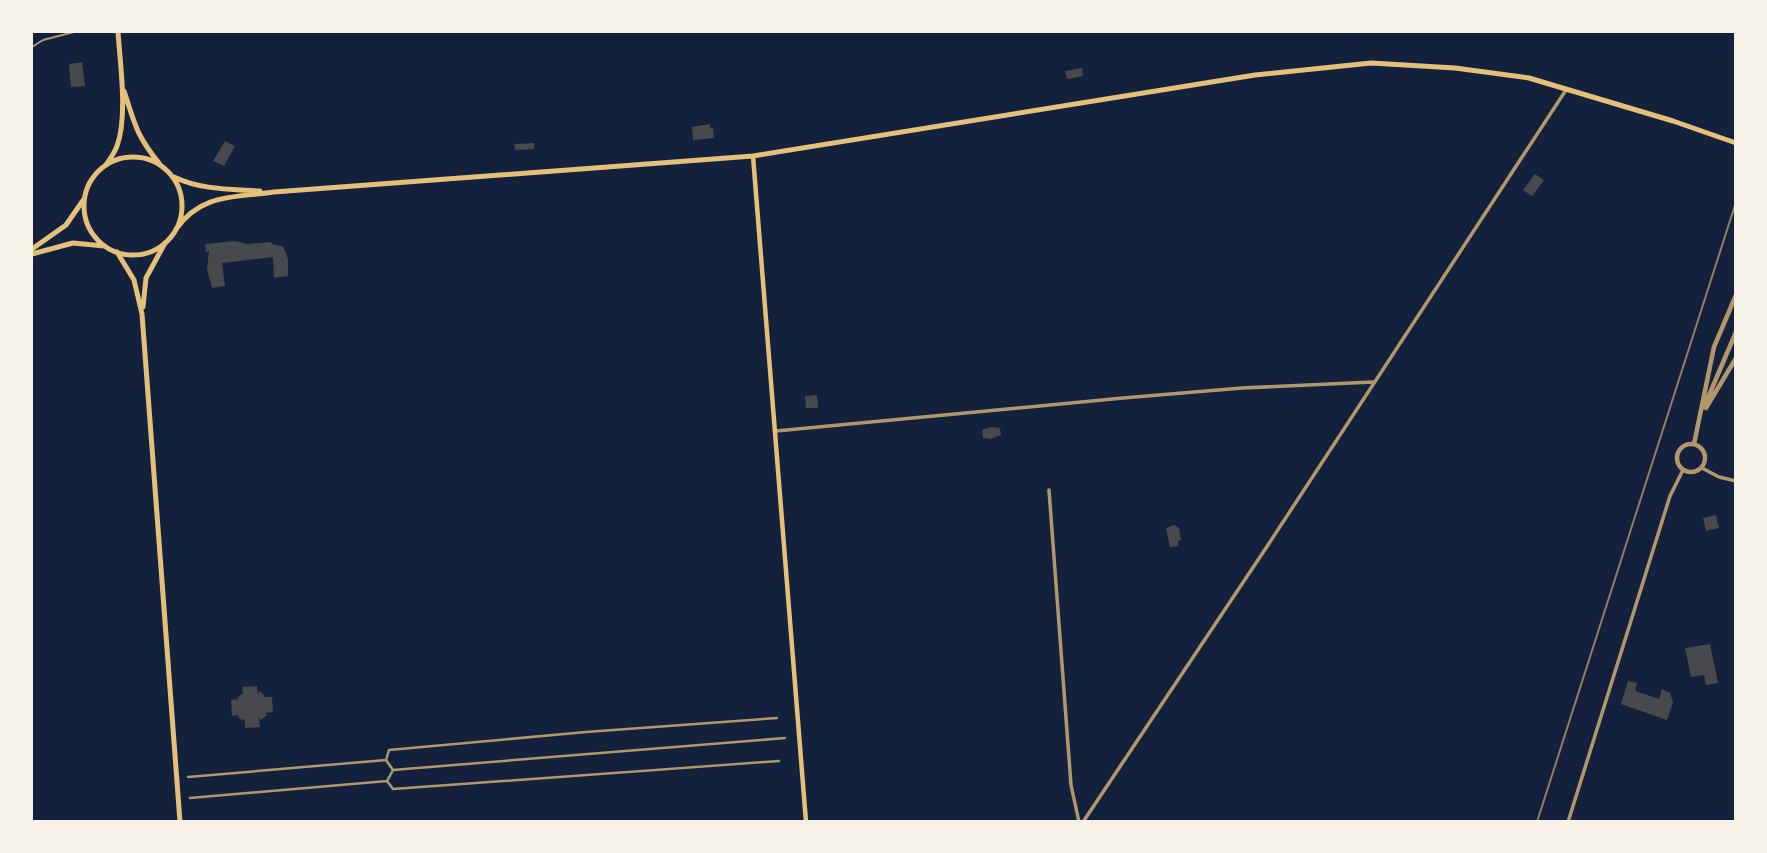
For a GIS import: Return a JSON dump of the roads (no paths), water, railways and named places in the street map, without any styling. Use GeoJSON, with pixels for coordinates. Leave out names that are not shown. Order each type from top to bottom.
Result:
{"type":"FeatureCollection","features":[{"type":"Feature","properties":{"kind":"main road"},"geometry":{"type":"LineString","coordinates":[[32,251],[66,225],[93,178],[106,165],[117,145],[122,85],[118,32]]}},
{"type":"Feature","properties":{"kind":"main road"},"geometry":{"type":"LineString","coordinates":[[142,314],[146,278],[165,243],[190,212],[205,202],[274,192],[753,156],[1255,75],[1331,66],[1390,62],[1518,76],[1735,143]]}},
{"type":"Feature","properties":{"kind":"main road"},"geometry":{"type":"LineString","coordinates":[[122,85],[142,144],[171,175],[186,183],[208,188],[274,192]]}},
{"type":"Feature","properties":{"kind":"main road"},"geometry":{"type":"LineString","coordinates":[[753,156],[806,821]]}},
{"type":"Feature","properties":{"kind":"main road"},"geometry":{"type":"LineString","coordinates":[[106,165],[119,159],[134,157],[148,159],[161,166]]}},
{"type":"Feature","properties":{"kind":"main road"},"geometry":{"type":"LineString","coordinates":[[171,175],[182,202],[176,229]]}},
{"type":"Feature","properties":{"kind":"main road"},"geometry":{"type":"LineString","coordinates":[[85,196],[84,208],[90,229],[105,246]]}},
{"type":"Feature","properties":{"kind":"main road"},"geometry":{"type":"LineString","coordinates":[[32,251],[73,243],[105,246],[133,255],[150,252],[165,243]]}},
{"type":"Feature","properties":{"kind":"main road"},"geometry":{"type":"LineString","coordinates":[[117,252],[134,280],[142,314],[180,821]]}},
{"type":"Feature","properties":{"kind":"street"},"geometry":{"type":"LineString","coordinates":[[1081,821],[1266,548],[1566,89]]}},
{"type":"Feature","properties":{"kind":"street"},"geometry":{"type":"LineString","coordinates":[[1694,444],[1714,347],[1735,295]]}},
{"type":"Feature","properties":{"kind":"street"},"geometry":{"type":"LineString","coordinates":[[1699,417],[1735,332]]}},
{"type":"Feature","properties":{"kind":"street"},"geometry":{"type":"LineString","coordinates":[[1699,417],[1735,358]]}},
{"type":"Feature","properties":{"kind":"street"},"geometry":{"type":"LineString","coordinates":[[776,431],[1242,388],[1373,382]]}},
{"type":"Feature","properties":{"kind":"street"},"geometry":{"type":"LineString","coordinates":[[1694,444],[1701,448],[1706,455],[1702,468],[1695,472],[1682,470],[1677,462],[1678,452],[1684,445],[1694,444]]}},
{"type":"Feature","properties":{"kind":"street"},"geometry":{"type":"LineString","coordinates":[[1702,468],[1719,477],[1735,481]]}},
{"type":"Feature","properties":{"kind":"street"},"geometry":{"type":"LineString","coordinates":[[1569,821],[1670,496],[1682,470]]}},
{"type":"Feature","properties":{"kind":"street"},"geometry":{"type":"LineString","coordinates":[[1049,490],[1070,785],[1081,821]]}},
{"type":"Feature","properties":{"kind":"street"},"geometry":{"type":"LineString","coordinates":[[386,760],[389,750],[777,718]]}},
{"type":"Feature","properties":{"kind":"street"},"geometry":{"type":"LineString","coordinates":[[393,770],[785,738]]}},
{"type":"Feature","properties":{"kind":"street"},"geometry":{"type":"LineString","coordinates":[[386,760],[393,770]]}},
{"type":"Feature","properties":{"kind":"street"},"geometry":{"type":"LineString","coordinates":[[188,777],[386,760]]}},
{"type":"Feature","properties":{"kind":"street"},"geometry":{"type":"LineString","coordinates":[[387,781],[393,789],[779,761]]}},
{"type":"Feature","properties":{"kind":"street"},"geometry":{"type":"LineString","coordinates":[[387,781],[393,770]]}},
{"type":"Feature","properties":{"kind":"street"},"geometry":{"type":"LineString","coordinates":[[190,798],[387,781]]}},
{"type":"Feature","properties":{"kind":"lane"},"geometry":{"type":"LineString","coordinates":[[32,47],[43,40],[74,32]]}},
{"type":"Feature","properties":{"kind":"railway"},"geometry":{"type":"LineString","coordinates":[[1537,822],[1736,202]]}}]}
